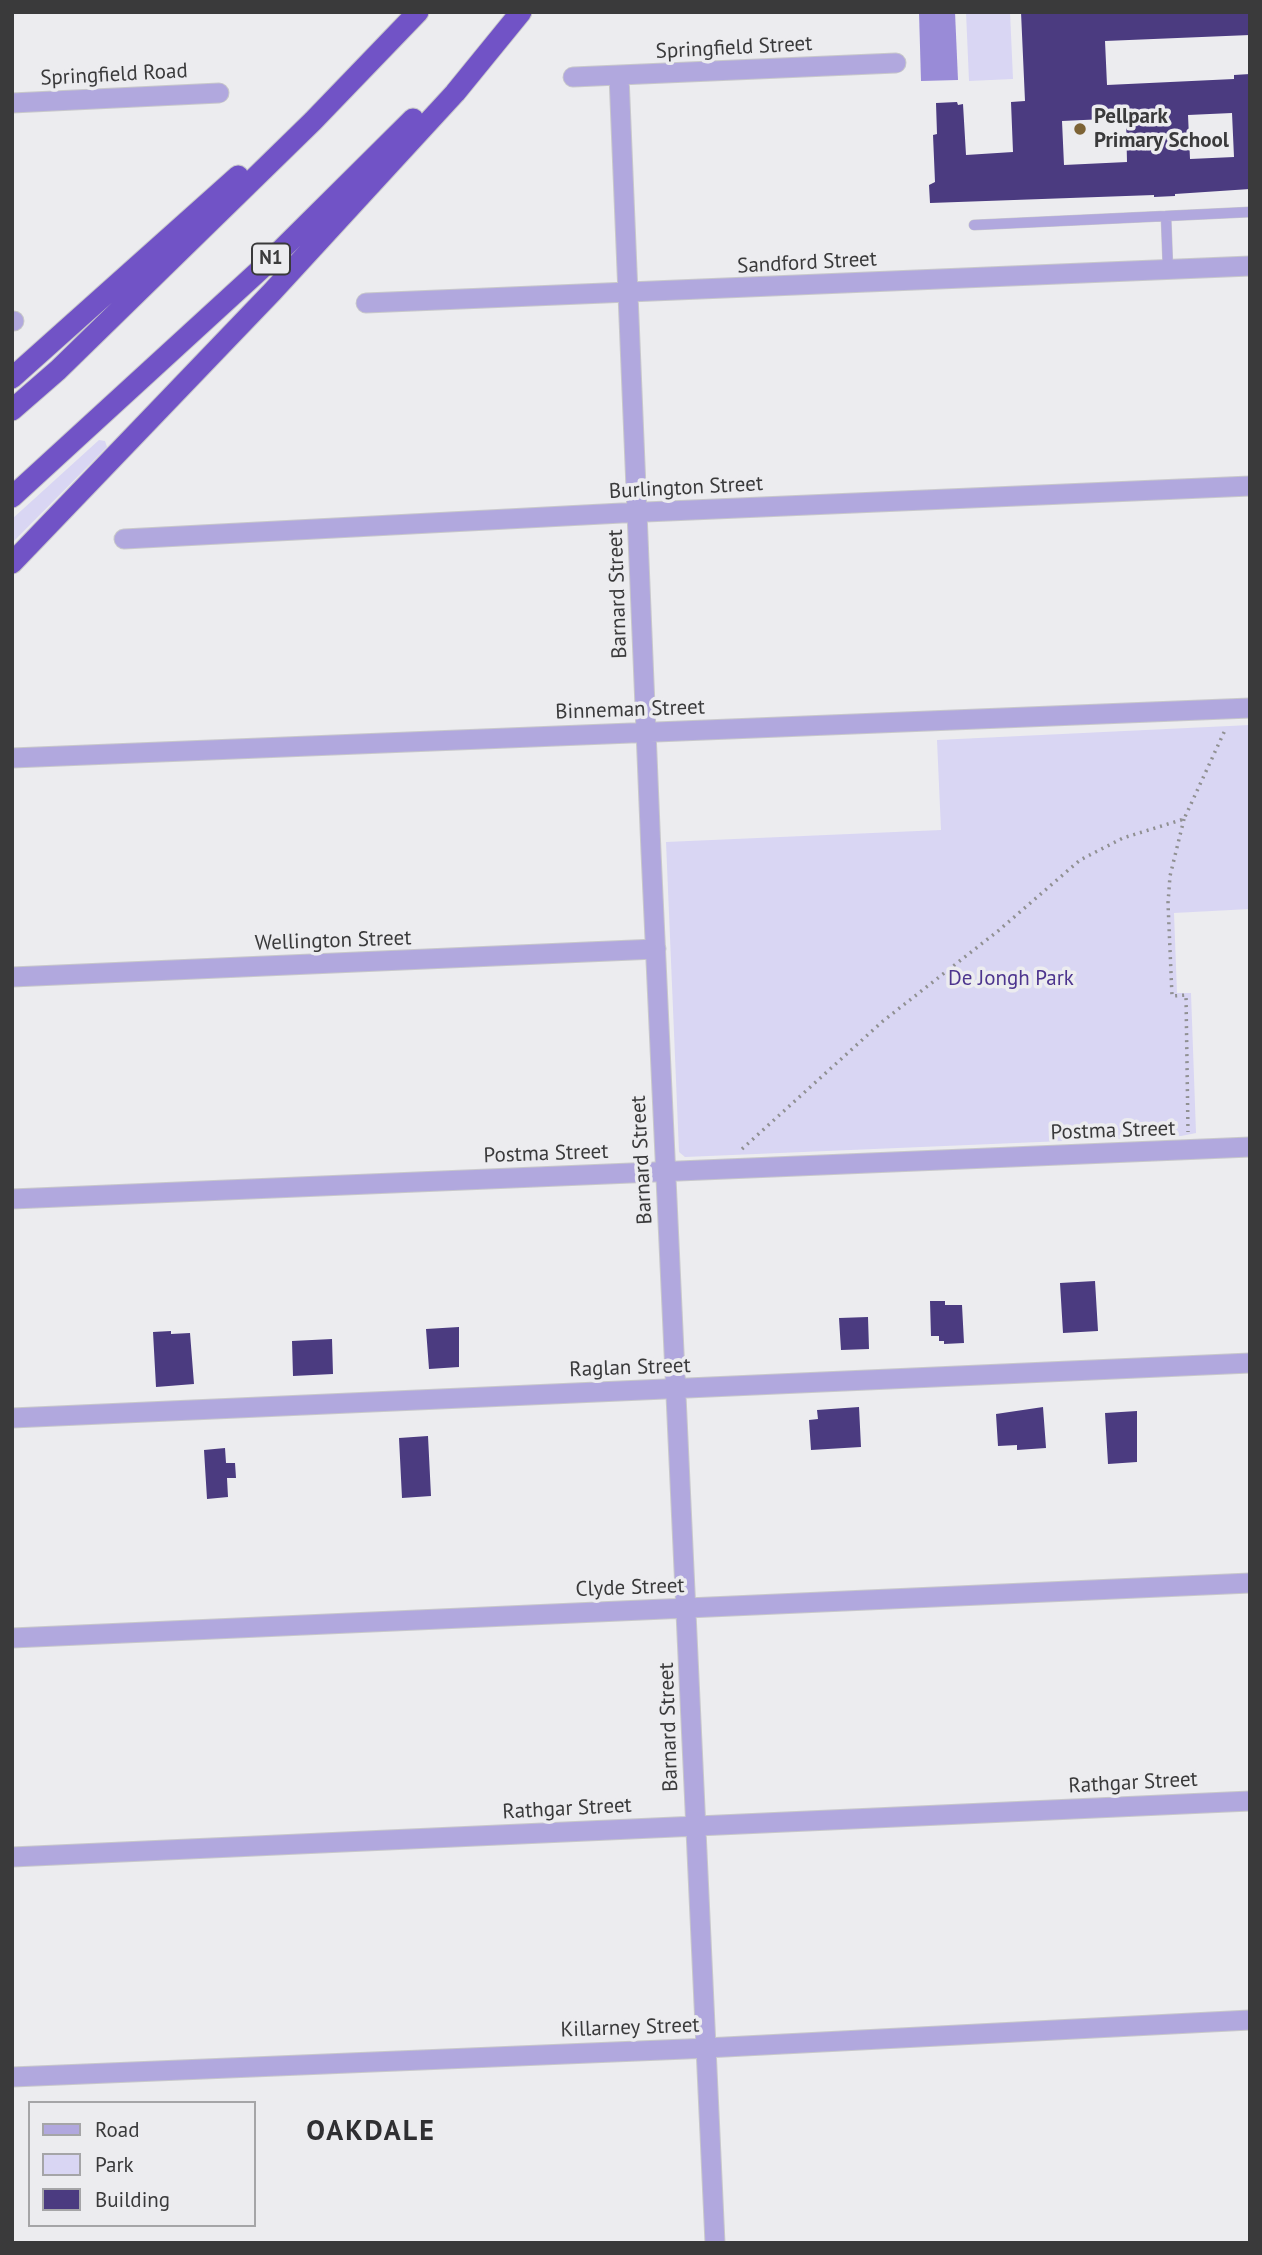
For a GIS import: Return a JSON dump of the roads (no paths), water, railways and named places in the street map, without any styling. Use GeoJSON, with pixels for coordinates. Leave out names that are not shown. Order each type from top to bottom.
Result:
{"type":"FeatureCollection","features":[{"type":"Feature","properties":{"kind":"highway"},"geometry":{"type":"LineString","coordinates":[[12,410],[58,370],[313,121],[418,12]]}},
{"type":"Feature","properties":{"kind":"highway"},"geometry":{"type":"LineString","coordinates":[[12,563],[290,272],[455,93],[521,12]]}},
{"type":"Feature","properties":{"kind":"highway","name":"N1"},"geometry":{"type":"LineString","coordinates":[[12,497],[273,258],[521,12]]}},
{"type":"Feature","properties":{"kind":"highway"},"geometry":{"type":"LineString","coordinates":[[12,378],[209,201],[313,121]]}},
{"type":"Feature","properties":{"kind":"street","name":"Springfield Street"},"geometry":{"type":"LineString","coordinates":[[573,77],[897,63]]}},
{"type":"Feature","properties":{"kind":"street","name":"Barnard Street"},"geometry":{"type":"LineString","coordinates":[[619,76],[665,1171],[715,2243]]}},
{"type":"Feature","properties":{"kind":"street","name":"Springfield Road"},"geometry":{"type":"LineString","coordinates":[[12,103],[219,93]]}},
{"type":"Feature","properties":{"kind":"street","name":"Sandford Street"},"geometry":{"type":"LineString","coordinates":[[366,303],[1250,266]]}},
{"type":"Feature","properties":{"kind":"street","name":"Burlington Street"},"geometry":{"type":"LineString","coordinates":[[124,539],[637,512],[1250,486]]}},
{"type":"Feature","properties":{"kind":"street","name":"Binneman Street"},"geometry":{"type":"LineString","coordinates":[[12,758],[1250,708]]}},
{"type":"Feature","properties":{"kind":"street","name":"Wellington Street"},"geometry":{"type":"LineString","coordinates":[[12,977],[656,949]]}},
{"type":"Feature","properties":{"kind":"street","name":"Postma Street"},"geometry":{"type":"LineString","coordinates":[[12,1199],[1250,1147]]}},
{"type":"Feature","properties":{"kind":"street","name":"Raglan Street"},"geometry":{"type":"LineString","coordinates":[[12,1418],[1250,1363]]}},
{"type":"Feature","properties":{"kind":"street","name":"Clyde Street"},"geometry":{"type":"LineString","coordinates":[[12,1638],[1250,1583]]}},
{"type":"Feature","properties":{"kind":"street","name":"Rathgar Street"},"geometry":{"type":"LineString","coordinates":[[12,1857],[1250,1801]]}},
{"type":"Feature","properties":{"kind":"street","name":"Killarney Street"},"geometry":{"type":"LineString","coordinates":[[12,2077],[706,2048],[1250,2020]]}},
{"type":"Feature","properties":{"kind":"lane"},"geometry":{"type":"LineString","coordinates":[[974,225],[1250,212]]}},
{"type":"Feature","properties":{"kind":"lane"},"geometry":{"type":"LineString","coordinates":[[1166,216],[1168,270]]}},
{"type":"Feature","properties":{"kind":"place","name":"Pellpark Primary School"},"geometry":{"type":"Point","coordinates":[1080,129]}},
{"type":"Feature","properties":{"kind":"district","name":"OAKDALE"},"geometry":{"type":"Point","coordinates":[371,2132]}},
{"type":"Feature","properties":{"kind":"park label","name":"De Jongh Park"},"geometry":{"type":"Point","coordinates":[1011,979]}}]}
